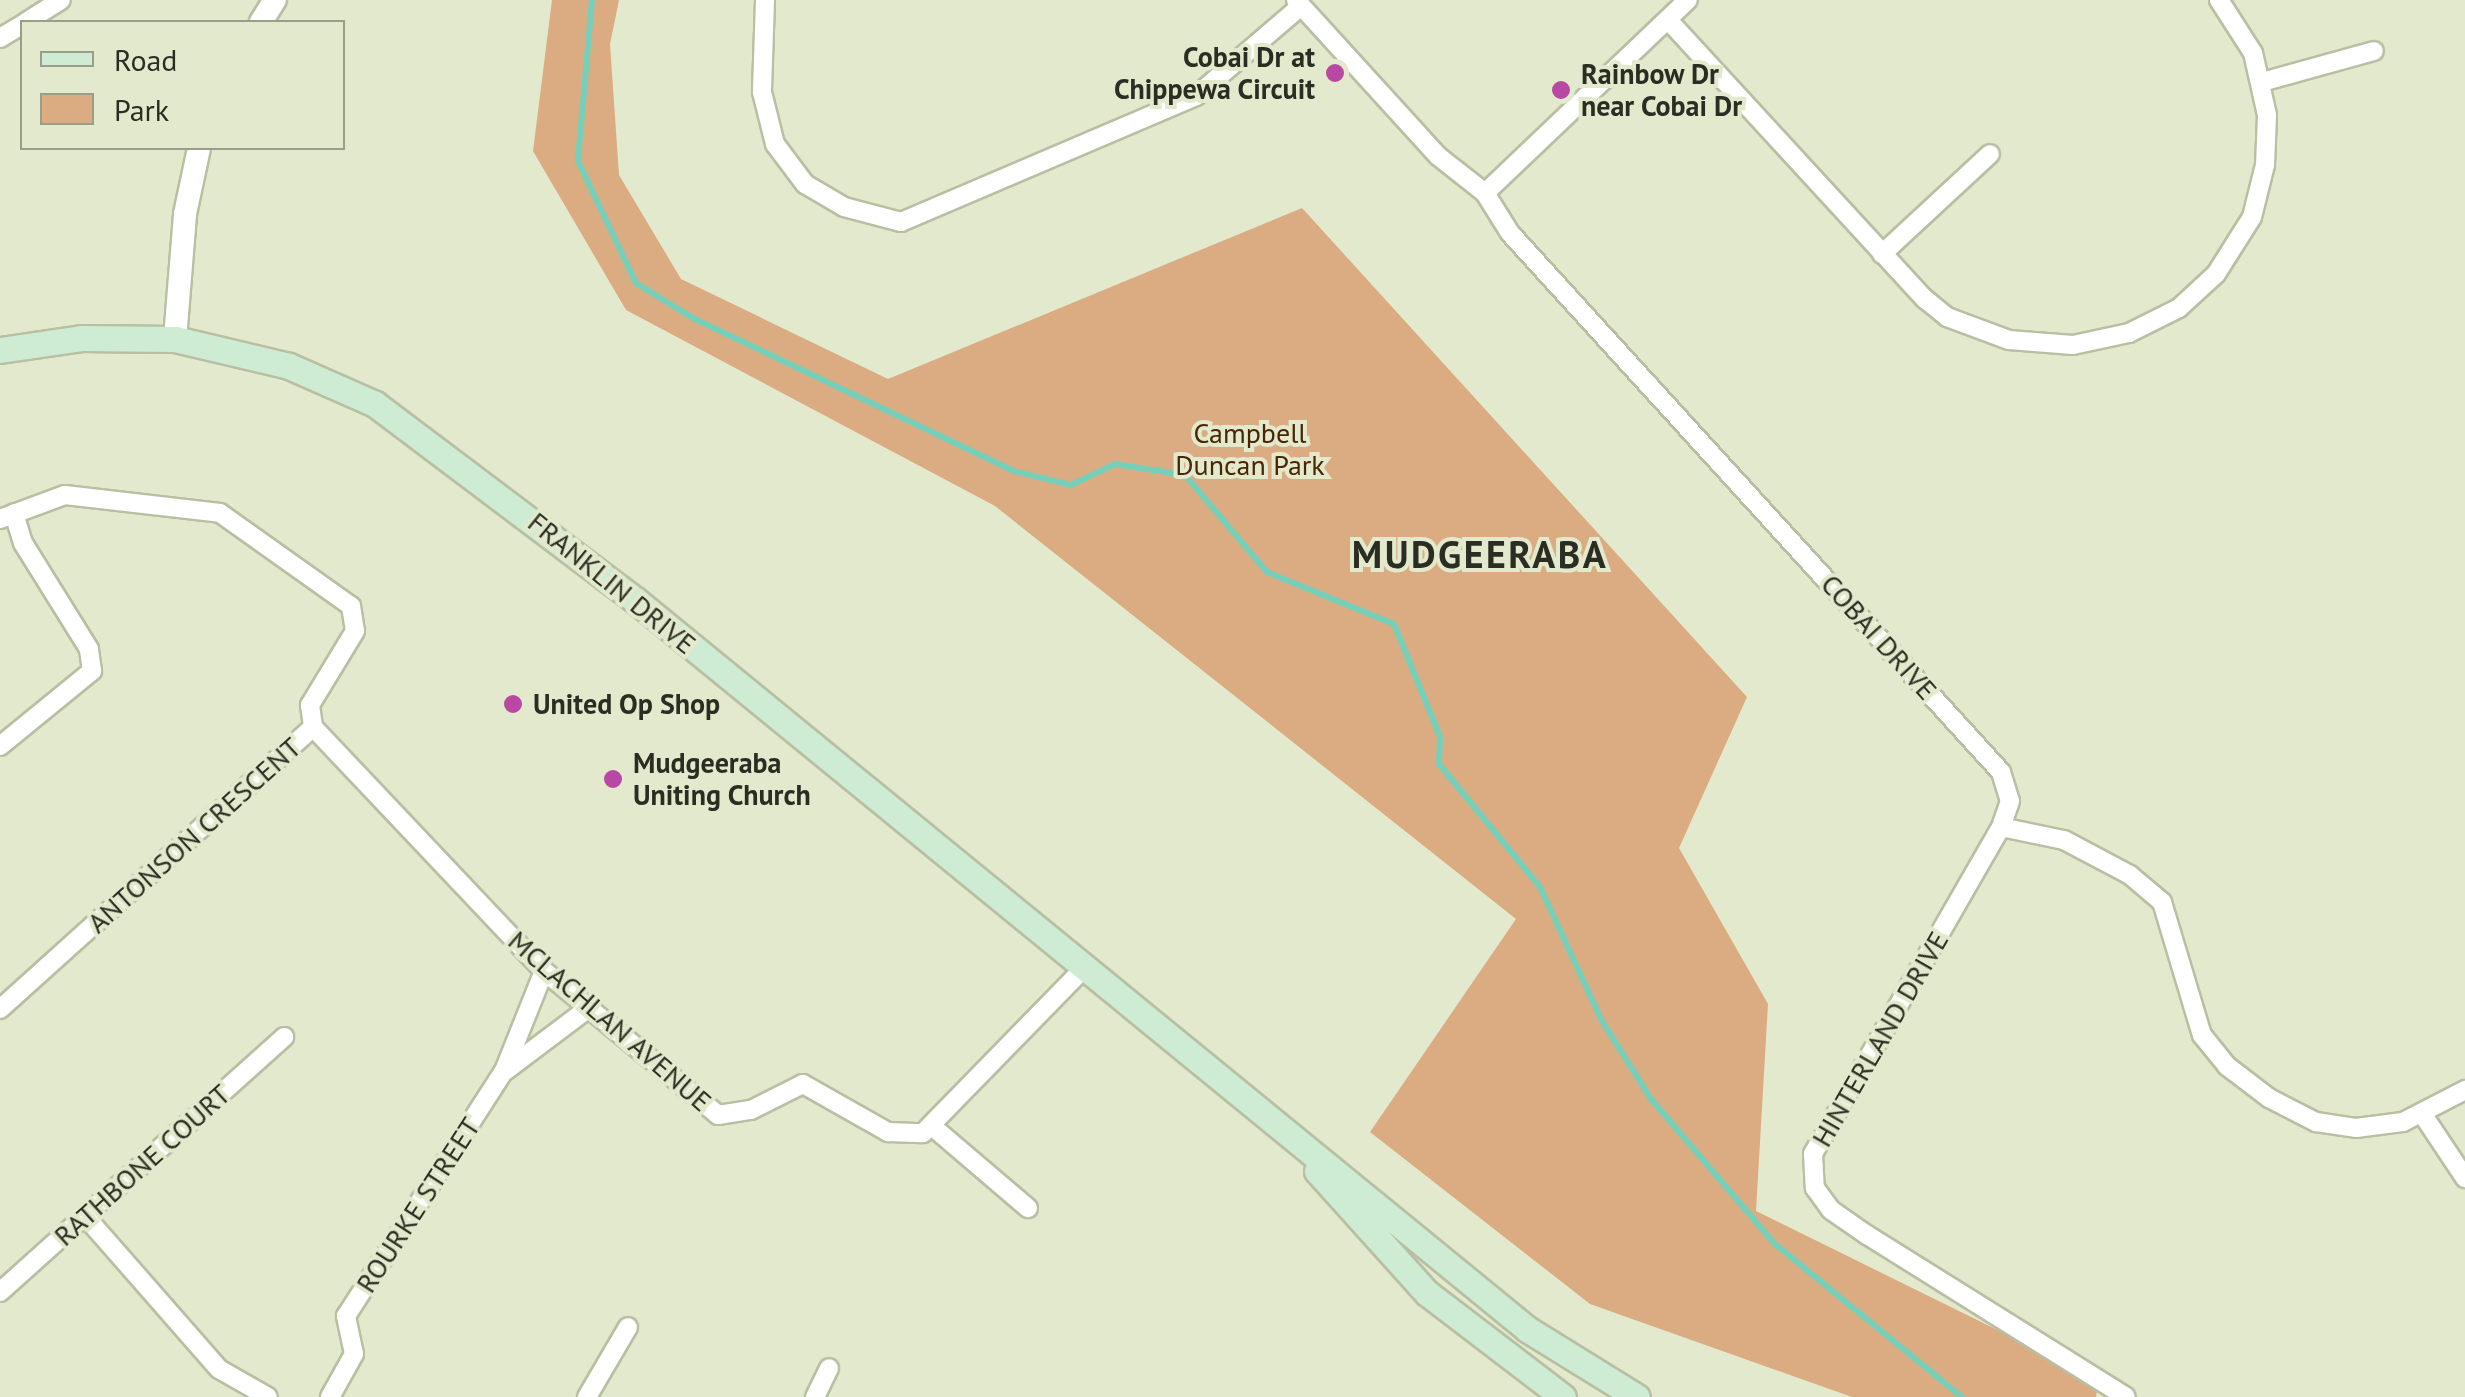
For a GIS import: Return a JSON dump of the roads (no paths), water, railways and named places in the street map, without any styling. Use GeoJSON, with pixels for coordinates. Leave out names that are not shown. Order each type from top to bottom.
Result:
{"type":"FeatureCollection","features":[{"type":"Feature","properties":{"kind":"main road","name":"FRANKLIN DRIVE"},"geometry":{"type":"LineString","coordinates":[[0,350],[81,338],[175,339],[290,366],[375,404],[437,444],[1281,1130]]}},
{"type":"Feature","properties":{"kind":"main road"},"geometry":{"type":"LineString","coordinates":[[1281,1130],[1428,1293],[1555,1394]]}},
{"type":"Feature","properties":{"kind":"main road"},"geometry":{"type":"LineString","coordinates":[[1281,1130],[1527,1329],[1637,1397]]}},
{"type":"Feature","properties":{"kind":"street"},"geometry":{"type":"LineString","coordinates":[[30,20],[60,0]]}},
{"type":"Feature","properties":{"kind":"street"},"geometry":{"type":"LineString","coordinates":[[765,0],[762,92],[776,144],[805,184],[844,207],[901,222],[1196,96],[1298,3]]}},
{"type":"Feature","properties":{"kind":"street"},"geometry":{"type":"LineString","coordinates":[[1485,192],[1670,22],[1688,0]]}},
{"type":"Feature","properties":{"kind":"street"},"geometry":{"type":"LineString","coordinates":[[1670,22],[1882,254],[1947,316],[2009,340],[2072,346],[2154,322],[2216,274],[2252,217],[2268,142],[2262,82],[2246,41],[2219,0]]}},
{"type":"Feature","properties":{"kind":"street","name":"COBAI DRIVE"},"geometry":{"type":"LineString","coordinates":[[1298,3],[1438,156],[1485,192],[1510,234],[2000,772],[2010,801],[2001,827]]}},
{"type":"Feature","properties":{"kind":"street"},"geometry":{"type":"LineString","coordinates":[[2262,82],[2374,51]]}},
{"type":"Feature","properties":{"kind":"street"},"geometry":{"type":"LineString","coordinates":[[175,339],[185,214],[199,150]]}},
{"type":"Feature","properties":{"kind":"street"},"geometry":{"type":"LineString","coordinates":[[1882,254],[1990,154]]}},
{"type":"Feature","properties":{"kind":"street","name":"ANTONSON CRESCENT"},"geometry":{"type":"LineString","coordinates":[[0,1010],[314,727],[310,705],[355,631],[352,606],[220,514],[65,494],[7,516]]}},
{"type":"Feature","properties":{"kind":"street"},"geometry":{"type":"LineString","coordinates":[[0,746],[92,671],[89,649],[7,516]]}},
{"type":"Feature","properties":{"kind":"street","name":"MCLACHLAN AVENUE"},"geometry":{"type":"LineString","coordinates":[[314,727],[544,971],[718,1115],[751,1110],[803,1084],[888,1132],[912,1134],[933,1126]]}},
{"type":"Feature","properties":{"kind":"street"},"geometry":{"type":"LineString","coordinates":[[2001,827],[2064,840],[2130,875],[2162,902],[2202,1035],[2244,1081],[2297,1114],[2335,1126],[2384,1125],[2423,1115],[2465,1090]]}},
{"type":"Feature","properties":{"kind":"street","name":"HINTERLAND DRIVE"},"geometry":{"type":"LineString","coordinates":[[2001,827],[1813,1154],[1815,1188],[1831,1210],[1867,1236],[2126,1397]]}},
{"type":"Feature","properties":{"kind":"street"},"geometry":{"type":"LineString","coordinates":[[1028,1208],[933,1126],[1084,968]]}},
{"type":"Feature","properties":{"kind":"street","name":"ROURKE STREET"},"geometry":{"type":"LineString","coordinates":[[330,1397],[354,1354],[346,1316],[504,1071],[544,971]]}},
{"type":"Feature","properties":{"kind":"street","name":"ROURKE STREET"},"geometry":{"type":"LineString","coordinates":[[504,1071],[590,1007]]}},
{"type":"Feature","properties":{"kind":"street","name":"RATHBONE COURT"},"geometry":{"type":"LineString","coordinates":[[0,1292],[284,1037]]}},
{"type":"Feature","properties":{"kind":"street"},"geometry":{"type":"LineString","coordinates":[[2423,1115],[2465,1178]]}},
{"type":"Feature","properties":{"kind":"street"},"geometry":{"type":"LineString","coordinates":[[86,1216],[219,1369],[268,1397]]}},
{"type":"Feature","properties":{"kind":"street"},"geometry":{"type":"LineString","coordinates":[[588,1397],[628,1327]]}},
{"type":"Feature","properties":{"kind":"street"},"geometry":{"type":"LineString","coordinates":[[815,1397],[829,1368]]}},
{"type":"Feature","properties":{"kind":"waterway"},"geometry":{"type":"LineString","coordinates":[[592,0],[578,161],[636,283],[693,318],[1014,471],[1071,485],[1115,464],[1185,475],[1267,572],[1394,624],[1440,737],[1439,764],[1540,887],[1602,1021],[1651,1099],[1775,1244],[1962,1397]]}},
{"type":"Feature","properties":{"kind":"place","name":"Cobai Dr at Chippewa Circuit"},"geometry":{"type":"Point","coordinates":[1335,73]}},
{"type":"Feature","properties":{"kind":"place","name":"Rainbow Dr near Cobai Dr"},"geometry":{"type":"Point","coordinates":[1561,90]}},
{"type":"Feature","properties":{"kind":"place","name":"United Op Shop"},"geometry":{"type":"Point","coordinates":[513,704]}},
{"type":"Feature","properties":{"kind":"place","name":"Mudgeeraba Uniting Church"},"geometry":{"type":"Point","coordinates":[613,779]}},
{"type":"Feature","properties":{"kind":"district","name":"MUDGEERABA"},"geometry":{"type":"Point","coordinates":[1480,554]}},
{"type":"Feature","properties":{"kind":"park label","name":"Campbell Duncan Park"},"geometry":{"type":"Point","coordinates":[1250,449]}}]}
